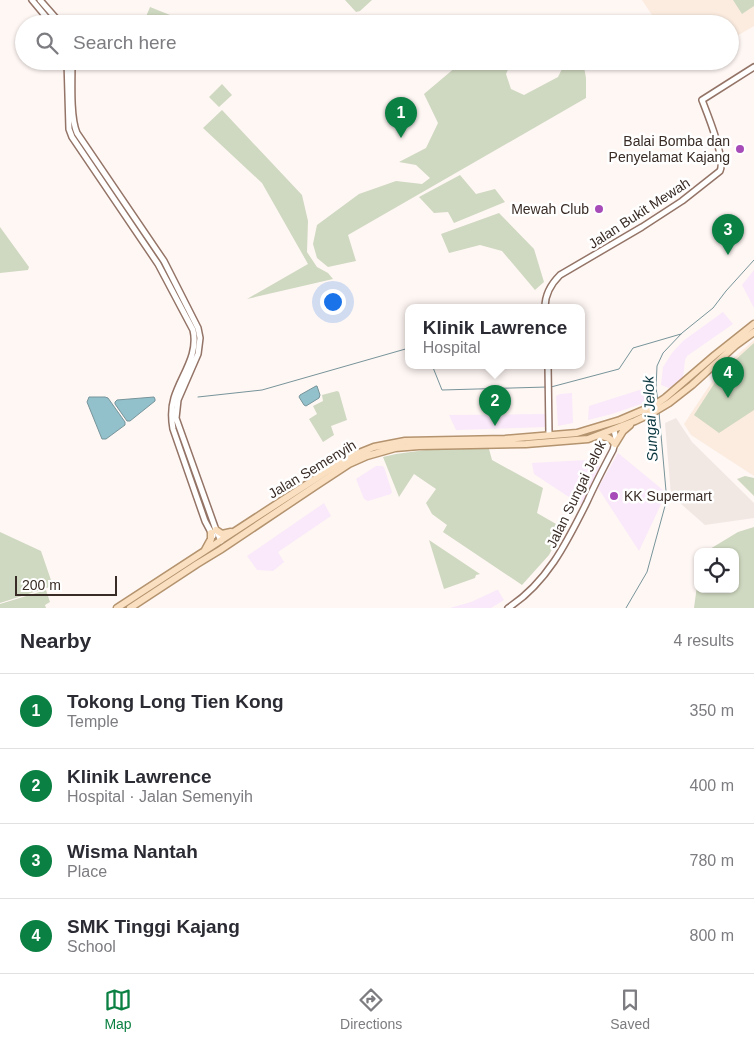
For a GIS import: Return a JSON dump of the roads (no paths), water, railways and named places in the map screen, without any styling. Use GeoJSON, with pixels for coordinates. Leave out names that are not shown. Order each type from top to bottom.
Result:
{"type":"FeatureCollection","features":[{"type":"Feature","properties":{"kind":"main road","name":"Jalan Semenyih"},"geometry":{"type":"LineString","coordinates":[[130,608],[349,464],[367,456],[395,448],[526,444],[585,440],[614,430],[635,421],[654,409],[715,355],[754,324]]}},
{"type":"Feature","properties":{"kind":"main road","name":"Jalan Semenyih"},"geometry":{"type":"LineString","coordinates":[[667,399],[692,385],[736,345],[754,332]]}},
{"type":"Feature","properties":{"kind":"main road"},"geometry":{"type":"LineString","coordinates":[[692,385],[692,379],[715,355]]}},
{"type":"Feature","properties":{"kind":"main road","name":"Jalan Semenyih"},"geometry":{"type":"LineString","coordinates":[[117,608],[335,466],[359,453],[405,441],[505,439],[578,433],[620,420],[644,410],[654,409]]}},
{"type":"Feature","properties":{"kind":"main road"},"geometry":{"type":"LineString","coordinates":[[590,430],[594,431],[611,427],[614,430],[618,424],[640,414],[644,410]]}},
{"type":"Feature","properties":{"kind":"main road"},"geometry":{"type":"LineString","coordinates":[[595,436],[609,438],[615,444],[623,431],[635,421]]}},
{"type":"Feature","properties":{"kind":"main road"},"geometry":{"type":"LineString","coordinates":[[526,444],[545,440],[549,435],[553,439],[561,441]]}},
{"type":"Feature","properties":{"kind":"main road"},"geometry":{"type":"LineString","coordinates":[[197,564],[218,548],[219,543],[226,543],[244,531],[253,528]]}},
{"type":"Feature","properties":{"kind":"main road"},"geometry":{"type":"LineString","coordinates":[[205,551],[214,532],[226,534],[237,530]]}},
{"type":"Feature","properties":{"kind":"street"},"geometry":{"type":"LineString","coordinates":[[32,0],[44,15]]}},
{"type":"Feature","properties":{"kind":"street"},"geometry":{"type":"LineString","coordinates":[[40,0],[53,15]]}},
{"type":"Feature","properties":{"kind":"street","name":"Jalan Bukit Mewah"},"geometry":{"type":"LineString","coordinates":[[546,304],[548,292],[553,282],[560,275],[682,201],[720,171],[722,164],[713,130],[702,100],[754,66]]}},
{"type":"Feature","properties":{"kind":"street"},"geometry":{"type":"LineString","coordinates":[[67,70],[69,129],[72,137],[158,264],[192,330],[194,338],[190,362],[174,400],[171,419],[173,429],[219,543]]}},
{"type":"Feature","properties":{"kind":"street"},"geometry":{"type":"LineString","coordinates":[[72,70],[74,126],[76,133],[164,261],[198,328],[200,338],[198,354],[178,400],[176,418],[214,532]]}},
{"type":"Feature","properties":{"kind":"street"},"geometry":{"type":"LineString","coordinates":[[72,74],[74,70]]}},
{"type":"Feature","properties":{"kind":"street"},"geometry":{"type":"LineString","coordinates":[[548,369],[549,435]]}},
{"type":"Feature","properties":{"kind":"street","name":"Jalan Sungai Jelok"},"geometry":{"type":"LineString","coordinates":[[508,608],[530,591],[543,577],[569,538],[615,444],[616,436],[614,430]]}},
{"type":"Feature","properties":{"kind":"water"},"geometry":{"type":"Polygon","coordinates":[[[316,386],[320,395],[319,398],[306,406],[304,405],[299,397],[300,395],[316,386]]]}},
{"type":"Feature","properties":{"kind":"water"},"geometry":{"type":"Polygon","coordinates":[[[89,397],[108,398],[125,422],[125,425],[106,439],[102,439],[87,402],[89,397]]]}},
{"type":"Feature","properties":{"kind":"water"},"geometry":{"type":"Polygon","coordinates":[[[154,397],[155,401],[130,421],[127,421],[115,404],[117,400],[154,397]]]}},
{"type":"Feature","properties":{"kind":"waterway","name":"Sungai Jelok"},"geometry":{"type":"LineString","coordinates":[[658,401],[656,388],[657,366],[663,353],[682,333],[713,308],[754,260]]}},
{"type":"Feature","properties":{"kind":"waterway"},"geometry":{"type":"LineString","coordinates":[[551,387],[619,369],[633,348],[681,334]]}},
{"type":"Feature","properties":{"kind":"waterway"},"geometry":{"type":"LineString","coordinates":[[198,397],[262,390],[405,349]]}},
{"type":"Feature","properties":{"kind":"waterway"},"geometry":{"type":"LineString","coordinates":[[434,369],[442,390],[547,387]]}},
{"type":"Feature","properties":{"kind":"waterway","name":"Sungai Jelok"},"geometry":{"type":"LineString","coordinates":[[626,608],[647,572],[665,506],[666,491],[659,412]]}},
{"type":"Feature","properties":{"kind":"place","name":"Tokong Long Tien Kong"},"geometry":{"type":"Point","coordinates":[401,138]}},
{"type":"Feature","properties":{"kind":"place","name":"Balai Bomba dan Penyelamat Kajang"},"geometry":{"type":"Point","coordinates":[740,149]}},
{"type":"Feature","properties":{"kind":"place","name":"Mewah Club"},"geometry":{"type":"Point","coordinates":[599,209]}},
{"type":"Feature","properties":{"kind":"place","name":"Wisma Nantah"},"geometry":{"type":"Point","coordinates":[728,255]}},
{"type":"Feature","properties":{"kind":"place","name":"SMK Tinggi Kajang"},"geometry":{"type":"Point","coordinates":[728,398]}},
{"type":"Feature","properties":{"kind":"place","name":"Klinik Lawrence"},"geometry":{"type":"Point","coordinates":[495,426]}},
{"type":"Feature","properties":{"kind":"place","name":"KK Supermart"},"geometry":{"type":"Point","coordinates":[614,496]}}]}
